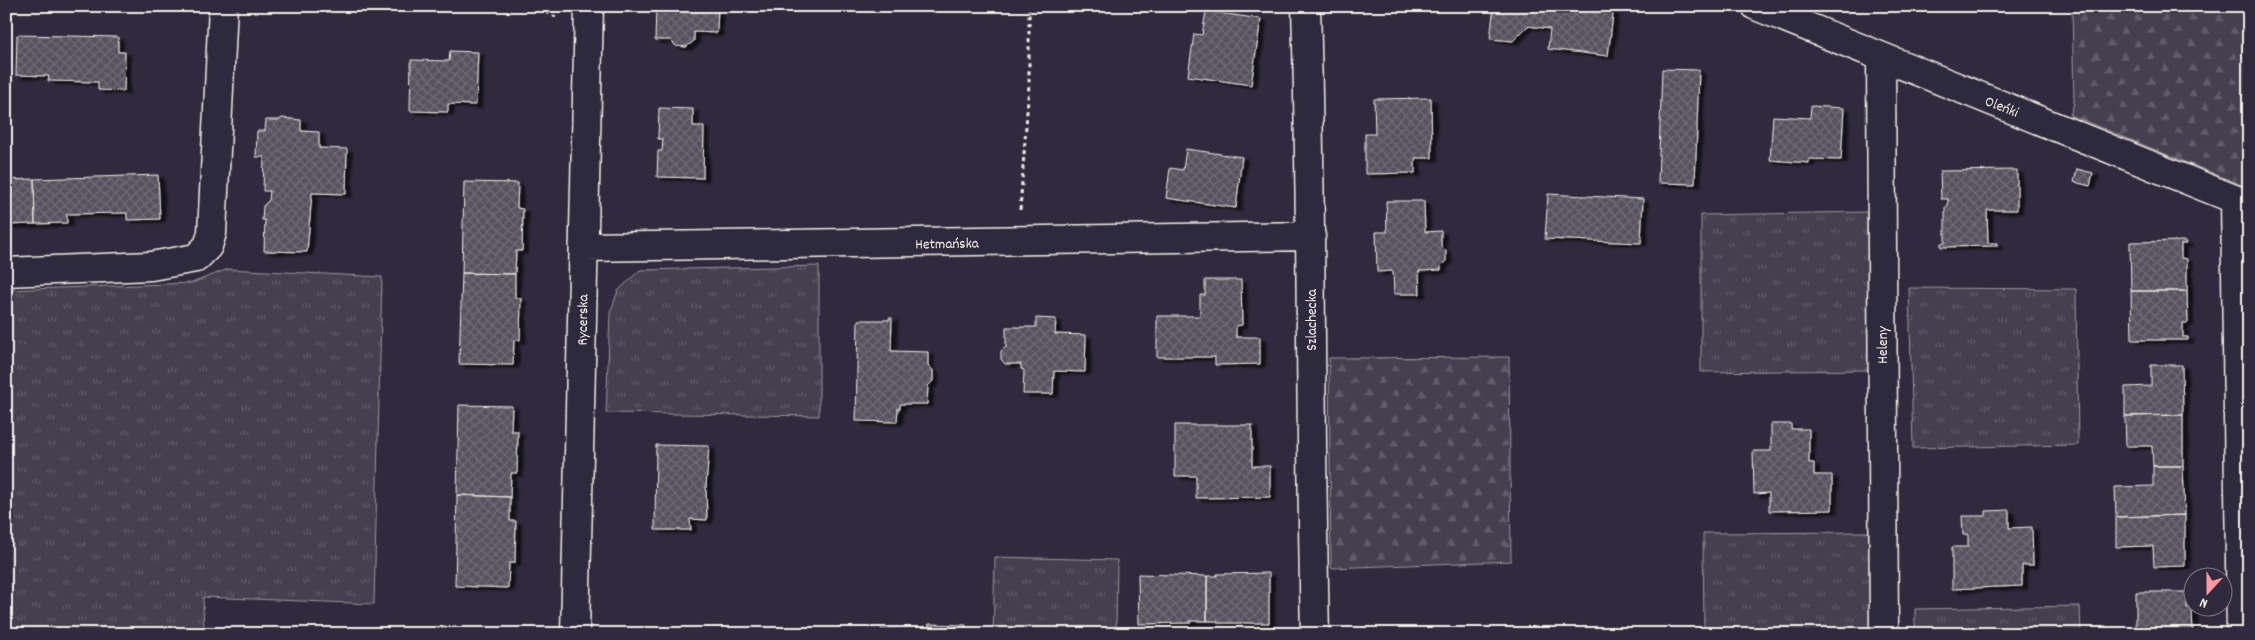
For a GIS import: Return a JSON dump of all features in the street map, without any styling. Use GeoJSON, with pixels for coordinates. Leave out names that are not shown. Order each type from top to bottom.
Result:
{"type":"FeatureCollection","features":[{"type":"Feature","properties":{"kind":"street"},"geometry":{"type":"LineString","coordinates":[[6,272],[152,266],[196,258],[204,252],[212,233],[223,6]]}},
{"type":"Feature","properties":{"kind":"street","name":"Rycerska"},"geometry":{"type":"LineString","coordinates":[[574,634],[589,6]]}},
{"type":"Feature","properties":{"kind":"street","name":"Szlachecka"},"geometry":{"type":"LineString","coordinates":[[1306,6],[1311,236],[1311,462],[1315,634]]}},
{"type":"Feature","properties":{"kind":"street","name":"Oleńki"},"geometry":{"type":"LineString","coordinates":[[1756,6],[2242,202]]}},
{"type":"Feature","properties":{"kind":"street","name":"Heleny"},"geometry":{"type":"LineString","coordinates":[[1880,57],[1884,634]]}},
{"type":"Feature","properties":{"kind":"street"},"geometry":{"type":"LineString","coordinates":[[2241,634],[2242,202]]}},
{"type":"Feature","properties":{"kind":"street","name":"Hetmańska"},"geometry":{"type":"LineString","coordinates":[[584,247],[1018,242],[1311,236]]}},
{"type":"Feature","properties":{"kind":"path"},"geometry":{"type":"LineString","coordinates":[[543,11],[544,6]]}},
{"type":"Feature","properties":{"kind":"path"},"geometry":{"type":"LineString","coordinates":[[1018,242],[1029,84],[1029,6]]}},
{"type":"Feature","properties":{"kind":"green space"},"geometry":{"type":"Polygon","coordinates":[[[2072,6],[2249,6],[2249,188],[2070,115],[2074,103],[2072,6]]]}},
{"type":"Feature","properties":{"kind":"green space"},"geometry":{"type":"Polygon","coordinates":[[[1867,212],[1869,370],[1701,372],[1701,215],[1867,212]]]}},
{"type":"Feature","properties":{"kind":"green space"},"geometry":{"type":"Polygon","coordinates":[[[819,266],[819,416],[606,413],[610,313],[618,291],[640,270],[819,266]]]}},
{"type":"Feature","properties":{"kind":"green space"},"geometry":{"type":"Polygon","coordinates":[[[228,269],[382,277],[374,604],[203,597],[204,634],[6,634],[6,290],[192,283],[228,269]]]}},
{"type":"Feature","properties":{"kind":"green space"},"geometry":{"type":"Polygon","coordinates":[[[1909,288],[2076,289],[2078,445],[1913,448],[1909,288]]]}},
{"type":"Feature","properties":{"kind":"green space"},"geometry":{"type":"Polygon","coordinates":[[[1509,357],[1511,561],[1331,568],[1329,358],[1509,357]]]}},
{"type":"Feature","properties":{"kind":"green space"},"geometry":{"type":"Polygon","coordinates":[[[1871,532],[1872,634],[1704,634],[1703,533],[1871,532]]]}},
{"type":"Feature","properties":{"kind":"green space"},"geometry":{"type":"Polygon","coordinates":[[[995,557],[1117,560],[1116,634],[993,634],[995,557]]]}},
{"type":"Feature","properties":{"kind":"green space"},"geometry":{"type":"Polygon","coordinates":[[[2080,606],[2081,634],[1915,634],[1915,609],[2080,606]]]}},
{"type":"Feature","properties":{"kind":"building"},"geometry":{"type":"Polygon","coordinates":[[[656,6],[718,6],[717,33],[694,32],[694,41],[686,47],[676,46],[670,40],[655,40],[656,6]]]}},
{"type":"Feature","properties":{"kind":"building"},"geometry":{"type":"Polygon","coordinates":[[[1494,6],[1614,6],[1608,56],[1548,49],[1550,29],[1528,26],[1513,41],[1490,39],[1494,6]]]}},
{"type":"Feature","properties":{"kind":"building"},"geometry":{"type":"Polygon","coordinates":[[[1899,6],[1925,6],[1925,9],[1899,9],[1899,6]]]}},
{"type":"Feature","properties":{"kind":"building"},"geometry":{"type":"Polygon","coordinates":[[[1206,11],[1261,19],[1251,85],[1188,76],[1194,34],[1202,35],[1206,11]]]}},
{"type":"Feature","properties":{"kind":"building"},"geometry":{"type":"Polygon","coordinates":[[[17,35],[118,37],[118,52],[125,52],[124,91],[98,90],[98,82],[48,81],[49,76],[16,75],[17,35]]]}},
{"type":"Feature","properties":{"kind":"building"},"geometry":{"type":"Polygon","coordinates":[[[450,51],[478,52],[476,105],[448,104],[448,112],[410,111],[411,60],[449,61],[450,51]]]}},
{"type":"Feature","properties":{"kind":"building"},"geometry":{"type":"Polygon","coordinates":[[[1662,69],[1699,70],[1695,184],[1658,183],[1662,69]]]}},
{"type":"Feature","properties":{"kind":"building"},"geometry":{"type":"Polygon","coordinates":[[[1431,98],[1432,158],[1415,158],[1415,173],[1365,174],[1365,134],[1375,134],[1374,99],[1431,98]]]}},
{"type":"Feature","properties":{"kind":"building"},"geometry":{"type":"Polygon","coordinates":[[[1811,106],[1844,108],[1841,160],[1809,159],[1809,163],[1770,160],[1773,116],[1810,118],[1811,106]]]}},
{"type":"Feature","properties":{"kind":"building"},"geometry":{"type":"Polygon","coordinates":[[[659,108],[693,109],[693,126],[704,126],[703,178],[657,177],[658,151],[662,151],[663,139],[658,139],[659,108]]]}},
{"type":"Feature","properties":{"kind":"building"},"geometry":{"type":"Polygon","coordinates":[[[282,118],[301,120],[301,131],[319,132],[319,148],[347,149],[346,194],[312,193],[307,252],[264,251],[265,220],[262,220],[263,206],[269,200],[270,191],[263,191],[264,157],[256,157],[257,131],[265,131],[266,120],[279,120],[282,118]]]}},
{"type":"Feature","properties":{"kind":"building"},"geometry":{"type":"Polygon","coordinates":[[[1186,149],[1242,157],[1236,208],[1166,198],[1170,168],[1183,170],[1186,149]]]}},
{"type":"Feature","properties":{"kind":"building"},"geometry":{"type":"Polygon","coordinates":[[[2077,169],[2093,173],[2090,186],[2074,182],[2077,169]]]}},
{"type":"Feature","properties":{"kind":"building"},"geometry":{"type":"Polygon","coordinates":[[[2017,170],[2017,210],[1987,210],[1988,243],[1997,243],[1997,246],[1941,247],[1941,243],[1945,243],[1945,207],[1948,207],[1948,199],[1941,199],[1940,171],[2017,170]]]}},
{"type":"Feature","properties":{"kind":"building"},"geometry":{"type":"Polygon","coordinates":[[[158,175],[160,219],[127,220],[127,213],[67,214],[67,223],[35,224],[34,179],[158,175]]]}},
{"type":"Feature","properties":{"kind":"building"},"geometry":{"type":"Polygon","coordinates":[[[34,179],[35,224],[6,225],[6,180],[34,179]]]}},
{"type":"Feature","properties":{"kind":"building"},"geometry":{"type":"Polygon","coordinates":[[[464,182],[518,183],[517,208],[523,209],[522,251],[516,251],[515,274],[462,273],[464,182]]]}},
{"type":"Feature","properties":{"kind":"building"},"geometry":{"type":"Polygon","coordinates":[[[1548,194],[1643,199],[1641,243],[1545,239],[1548,194]]]}},
{"type":"Feature","properties":{"kind":"building"},"geometry":{"type":"Polygon","coordinates":[[[1386,201],[1424,201],[1425,232],[1441,231],[1441,246],[1446,251],[1446,261],[1441,266],[1441,270],[1419,271],[1420,294],[1394,294],[1393,271],[1377,272],[1376,232],[1387,232],[1386,201]]]}},
{"type":"Feature","properties":{"kind":"building"},"geometry":{"type":"Polygon","coordinates":[[[2186,241],[2187,244],[2181,244],[2181,258],[2187,259],[2187,291],[2131,291],[2130,242],[2186,241]]]}},
{"type":"Feature","properties":{"kind":"building"},"geometry":{"type":"Polygon","coordinates":[[[462,273],[515,274],[515,298],[521,298],[520,340],[514,340],[513,365],[459,364],[462,273]]]}},
{"type":"Feature","properties":{"kind":"building"},"geometry":{"type":"Polygon","coordinates":[[[1205,280],[1241,280],[1242,325],[1236,326],[1236,337],[1260,337],[1260,364],[1215,365],[1215,357],[1157,357],[1157,316],[1200,316],[1200,295],[1205,295],[1205,280]]]}},
{"type":"Feature","properties":{"kind":"building"},"geometry":{"type":"Polygon","coordinates":[[[2131,291],[2187,291],[2188,323],[2183,323],[2183,337],[2188,337],[2188,340],[2132,340],[2131,291]]]}},
{"type":"Feature","properties":{"kind":"building"},"geometry":{"type":"Polygon","coordinates":[[[889,318],[892,318],[891,351],[928,352],[928,365],[933,370],[933,381],[928,386],[927,404],[900,404],[897,422],[856,421],[858,320],[889,320],[889,318]]]}},
{"type":"Feature","properties":{"kind":"building"},"geometry":{"type":"Polygon","coordinates":[[[1036,318],[1056,319],[1055,334],[1086,335],[1085,372],[1054,371],[1053,394],[1023,394],[1024,370],[1021,369],[1021,364],[1005,364],[1001,359],[1001,351],[1006,347],[1006,327],[1036,327],[1036,318]]]}},
{"type":"Feature","properties":{"kind":"building"},"geometry":{"type":"Polygon","coordinates":[[[2151,365],[2182,365],[2183,415],[2125,416],[2125,387],[2151,386],[2151,365]]]}},
{"type":"Feature","properties":{"kind":"building"},"geometry":{"type":"Polygon","coordinates":[[[459,405],[512,406],[511,431],[518,431],[517,473],[511,473],[510,497],[457,495],[459,405]]]}},
{"type":"Feature","properties":{"kind":"building"},"geometry":{"type":"Polygon","coordinates":[[[2183,415],[2183,466],[2153,466],[2152,446],[2126,446],[2125,416],[2183,415]]]}},
{"type":"Feature","properties":{"kind":"building"},"geometry":{"type":"Polygon","coordinates":[[[1771,424],[1791,424],[1791,429],[1809,429],[1809,463],[1814,463],[1814,475],[1832,475],[1832,510],[1769,511],[1769,493],[1754,494],[1753,451],[1771,451],[1771,424]]]}},
{"type":"Feature","properties":{"kind":"building"},"geometry":{"type":"Polygon","coordinates":[[[1175,425],[1252,425],[1252,466],[1270,466],[1270,497],[1196,498],[1196,476],[1175,476],[1175,425]]]}},
{"type":"Feature","properties":{"kind":"building"},"geometry":{"type":"Polygon","coordinates":[[[656,445],[709,446],[706,487],[707,520],[690,519],[691,530],[655,530],[656,445]]]}},
{"type":"Feature","properties":{"kind":"building"},"geometry":{"type":"Polygon","coordinates":[[[2153,466],[2183,466],[2185,515],[2116,517],[2115,487],[2153,486],[2153,466]]]}},
{"type":"Feature","properties":{"kind":"building"},"geometry":{"type":"Polygon","coordinates":[[[457,495],[510,497],[510,521],[516,521],[515,563],[509,563],[508,588],[455,586],[457,495]]]}},
{"type":"Feature","properties":{"kind":"building"},"geometry":{"type":"Polygon","coordinates":[[[2009,510],[2009,528],[2032,527],[2033,565],[2022,565],[2022,586],[1952,589],[1952,547],[1968,547],[1968,534],[1963,535],[1962,516],[1986,516],[1986,511],[2009,510]]]}},
{"type":"Feature","properties":{"kind":"building"},"geometry":{"type":"Polygon","coordinates":[[[2185,515],[2185,566],[2154,567],[2153,546],[2116,547],[2116,517],[2185,515]]]}},
{"type":"Feature","properties":{"kind":"building"},"geometry":{"type":"Polygon","coordinates":[[[1269,573],[1269,623],[1218,623],[1218,621],[1207,621],[1207,576],[1217,576],[1217,574],[1269,573]]]}},
{"type":"Feature","properties":{"kind":"building"},"geometry":{"type":"Polygon","coordinates":[[[1138,574],[1207,576],[1207,621],[1139,624],[1138,574]]]}},
{"type":"Feature","properties":{"kind":"building"},"geometry":{"type":"Polygon","coordinates":[[[2136,592],[2182,592],[2182,618],[2192,618],[2193,634],[2136,634],[2136,592]]]}},
{"type":"Feature","properties":{"kind":"building"},"geometry":{"type":"Polygon","coordinates":[[[929,624],[966,625],[966,634],[881,634],[881,629],[928,630],[929,624]]]}}]}
